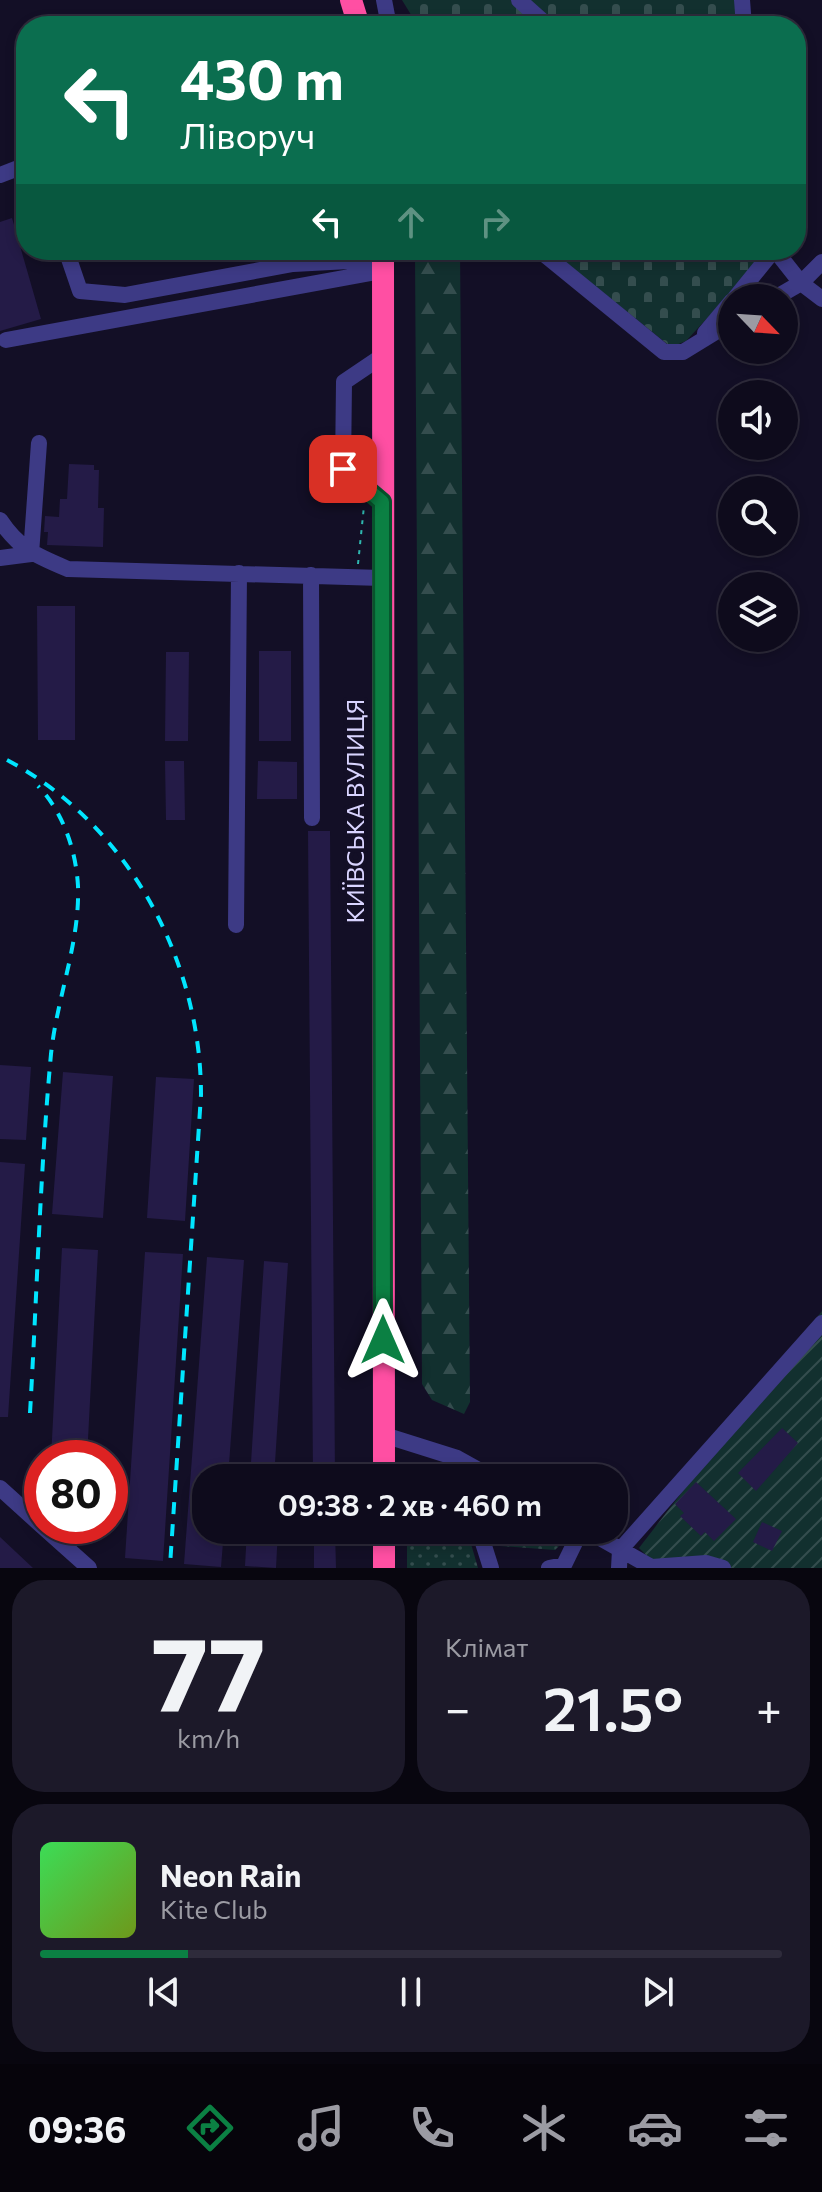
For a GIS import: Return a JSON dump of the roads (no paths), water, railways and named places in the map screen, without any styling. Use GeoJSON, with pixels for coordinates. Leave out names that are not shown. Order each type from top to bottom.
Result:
{"type":"FeatureCollection","features":[{"type":"Feature","properties":{"kind":"highway","name":"КИЇВСЬКА ВУЛИЦЯ"},"geometry":{"type":"LineString","coordinates":[[382,261],[381,357],[373,502],[382,578],[384,1464]]}},
{"type":"Feature","properties":{"kind":"highway"},"geometry":{"type":"LineString","coordinates":[[384,1544],[384,1568]]}},
{"type":"Feature","properties":{"kind":"street"},"geometry":{"type":"LineString","coordinates":[[519,0],[537,16]]}},
{"type":"Feature","properties":{"kind":"street"},"geometry":{"type":"LineString","coordinates":[[69,260],[80,291],[125,295],[293,264],[382,261]]}},
{"type":"Feature","properties":{"kind":"street"},"geometry":{"type":"LineString","coordinates":[[551,260],[664,352],[683,352],[718,331]]}},
{"type":"Feature","properties":{"kind":"street"},"geometry":{"type":"LineString","coordinates":[[746,284],[767,260]]}},
{"type":"Feature","properties":{"kind":"street"},"geometry":{"type":"LineString","coordinates":[[783,260],[801,283],[822,299]]}},
{"type":"Feature","properties":{"kind":"street"},"geometry":{"type":"LineString","coordinates":[[6,340],[382,261]]}},
{"type":"Feature","properties":{"kind":"street"},"geometry":{"type":"LineString","coordinates":[[798,285],[822,262]]}},
{"type":"Feature","properties":{"kind":"street"},"geometry":{"type":"LineString","coordinates":[[697,344],[718,318]]}},
{"type":"Feature","properties":{"kind":"street"},"geometry":{"type":"LineString","coordinates":[[373,502],[343,469],[344,382],[381,357]]}},
{"type":"Feature","properties":{"kind":"street"},"geometry":{"type":"LineString","coordinates":[[31,554],[39,443]]}},
{"type":"Feature","properties":{"kind":"street"},"geometry":{"type":"LineString","coordinates":[[0,520],[8,533],[31,554],[68,569],[382,578]]}},
{"type":"Feature","properties":{"kind":"street"},"geometry":{"type":"LineString","coordinates":[[0,558],[31,554]]}},
{"type":"Feature","properties":{"kind":"street"},"geometry":{"type":"LineString","coordinates":[[236,925],[239,573]]}},
{"type":"Feature","properties":{"kind":"street"},"geometry":{"type":"LineString","coordinates":[[311,575],[312,818]]}},
{"type":"Feature","properties":{"kind":"street"},"geometry":{"type":"LineString","coordinates":[[619,1568],[620,1550],[822,1323]]}},
{"type":"Feature","properties":{"kind":"street"},"geometry":{"type":"LineString","coordinates":[[384,1435],[468,1464]]}},
{"type":"Feature","properties":{"kind":"street"},"geometry":{"type":"LineString","coordinates":[[457,1458],[459,1464]]}},
{"type":"Feature","properties":{"kind":"street"},"geometry":{"type":"LineString","coordinates":[[0,1488],[24,1510]]}},
{"type":"Feature","properties":{"kind":"street"},"geometry":{"type":"LineString","coordinates":[[62,1544],[89,1568]]}},
{"type":"Feature","properties":{"kind":"street"},"geometry":{"type":"LineString","coordinates":[[483,1544],[491,1568]]}},
{"type":"Feature","properties":{"kind":"street"},"geometry":{"type":"LineString","coordinates":[[549,1568],[564,1565],[576,1544]]}},
{"type":"Feature","properties":{"kind":"street"},"geometry":{"type":"LineString","coordinates":[[609,1544],[652,1568],[706,1563],[723,1568]]}},
{"type":"Feature","properties":{"kind":"railway"},"geometry":{"type":"LineString","coordinates":[[7,760],[50,787],[88,820],[122,859],[149,901],[172,947],[188,995],[198,1044],[201,1095],[170,1566]]}},
{"type":"Feature","properties":{"kind":"railway"},"geometry":{"type":"LineString","coordinates":[[30,1413],[51,1054],[78,907],[78,886],[67,832],[55,808],[38,786]]}}]}
